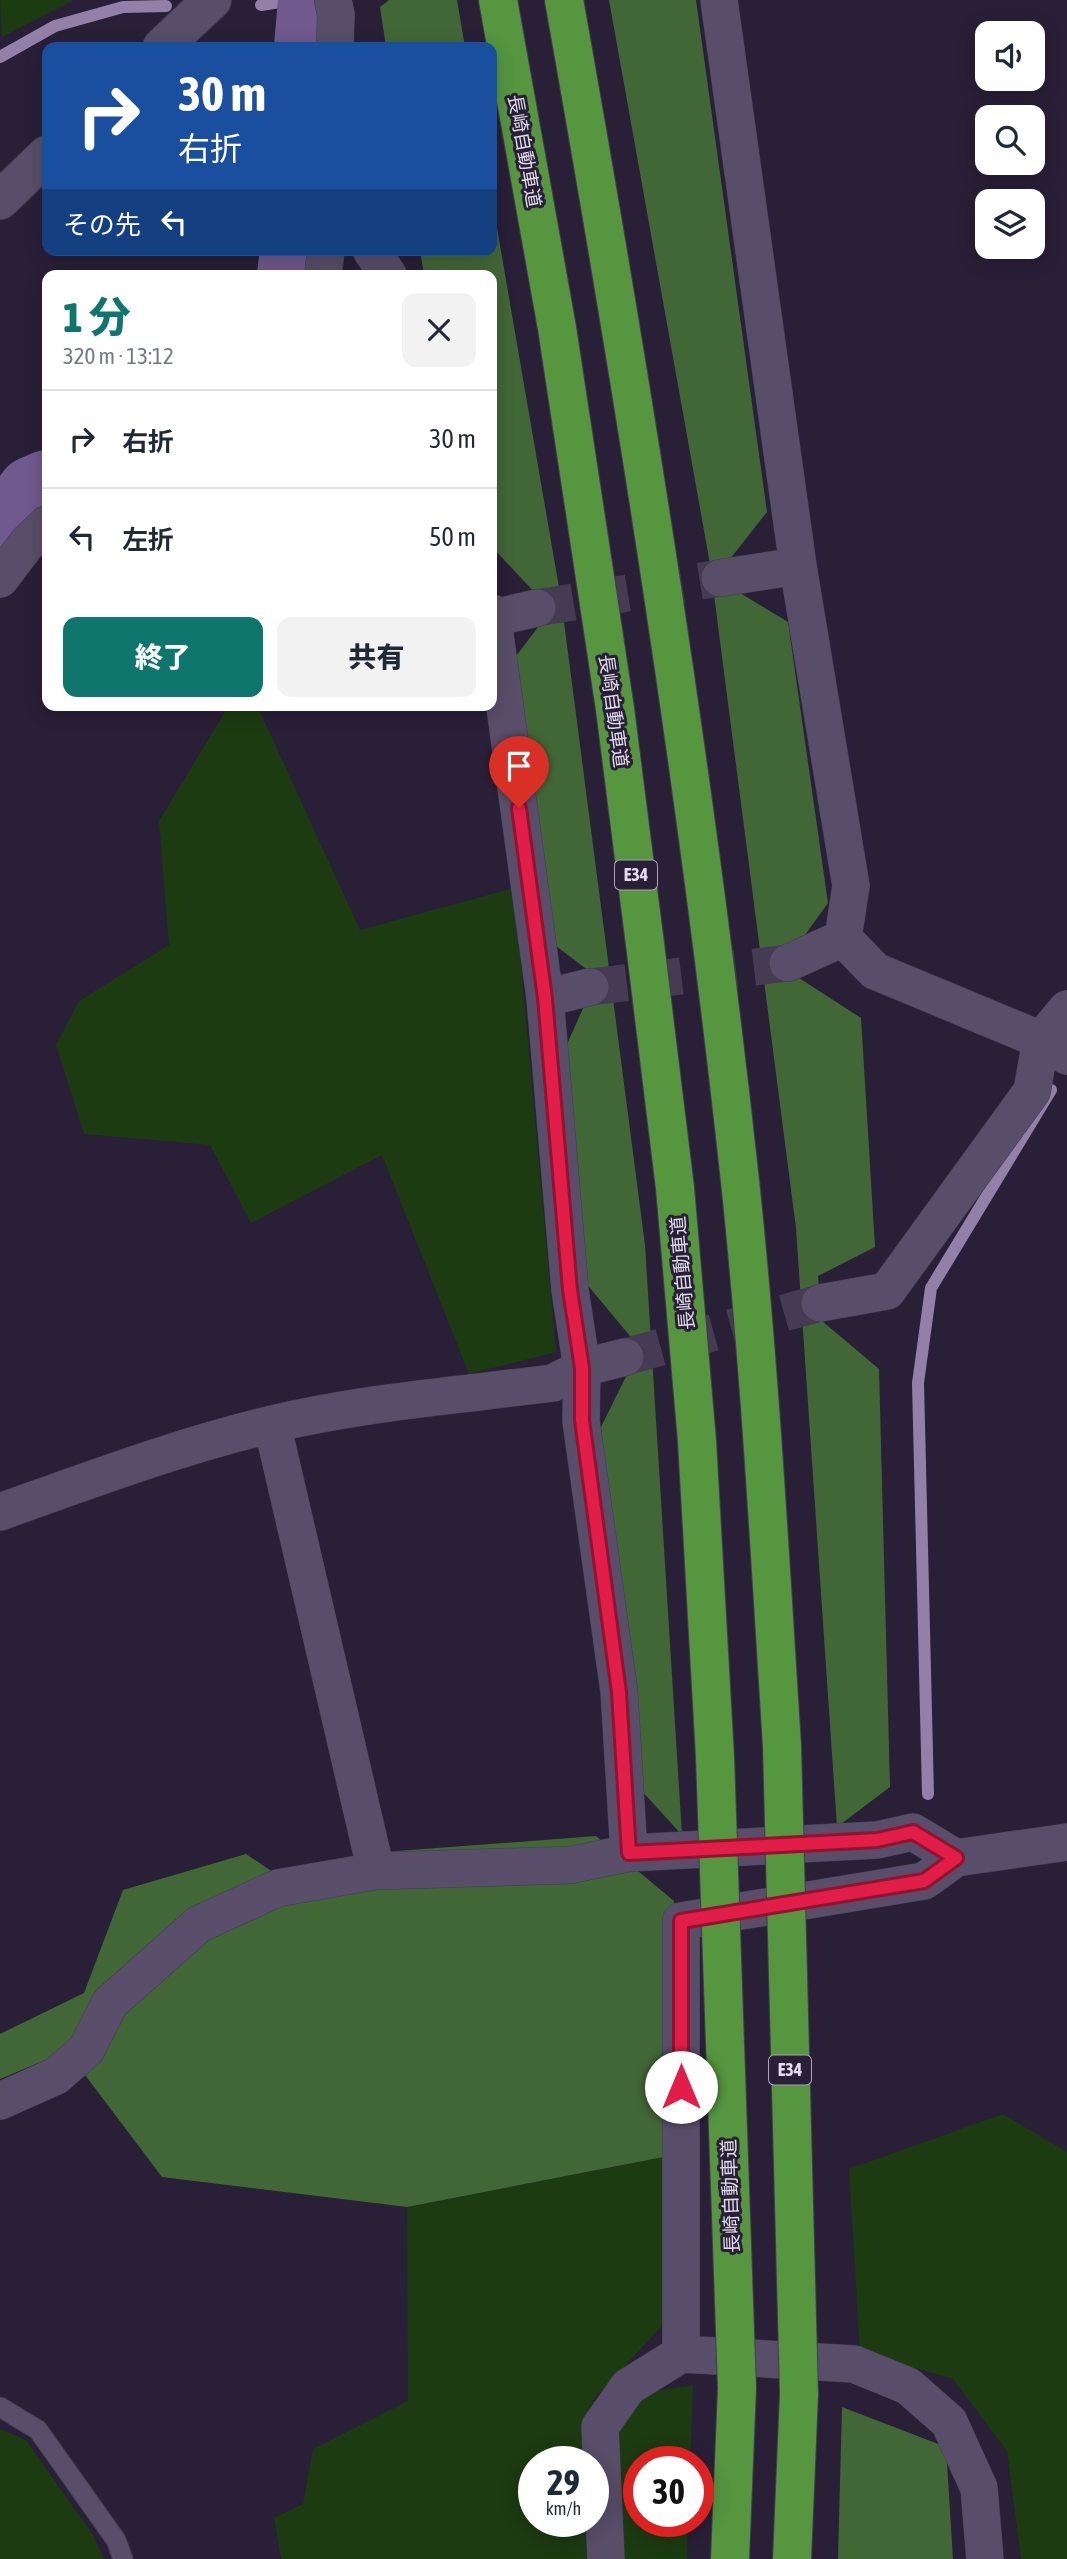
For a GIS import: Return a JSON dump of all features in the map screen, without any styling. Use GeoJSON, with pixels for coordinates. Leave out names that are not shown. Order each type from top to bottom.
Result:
{"type":"FeatureCollection","features":[{"type":"Feature","properties":{"kind":"highway","name":"長崎自動車道"},"geometry":{"type":"LineString","coordinates":[[498,0],[557,328],[615,709],[675,1188],[695,1427],[715,1757],[737,2388],[730,2559]]}},
{"type":"Feature","properties":{"kind":"highway","name":"E34"},"geometry":{"type":"LineString","coordinates":[[564,0],[621,326],[680,702],[740,1183],[762,1424],[782,1746],[799,2394],[792,2559]]}},
{"type":"Feature","properties":{"kind":"main road"},"geometry":{"type":"LineString","coordinates":[[167,42],[212,0]]}},
{"type":"Feature","properties":{"kind":"main road"},"geometry":{"type":"LineString","coordinates":[[0,200],[42,160]]}},
{"type":"Feature","properties":{"kind":"street"},"geometry":{"type":"LineString","coordinates":[[719,0],[798,566],[851,886],[843,938]]}},
{"type":"Feature","properties":{"kind":"street"},"geometry":{"type":"LineString","coordinates":[[0,579],[42,529]]}},
{"type":"Feature","properties":{"kind":"street"},"geometry":{"type":"LineString","coordinates":[[720,578],[798,566]]}},
{"type":"Feature","properties":{"kind":"street"},"geometry":{"type":"LineString","coordinates":[[497,617],[537,608]]}},
{"type":"Feature","properties":{"kind":"street"},"geometry":{"type":"LineString","coordinates":[[497,647],[545,998],[570,1290],[582,1368],[582,1420],[619,1692],[629,1853]]}},
{"type":"Feature","properties":{"kind":"street"},"geometry":{"type":"LineString","coordinates":[[788,964],[843,938]]}},
{"type":"Feature","properties":{"kind":"street"},"geometry":{"type":"LineString","coordinates":[[843,938],[875,971],[1054,1048]]}},
{"type":"Feature","properties":{"kind":"street"},"geometry":{"type":"LineString","coordinates":[[545,998],[590,987]]}},
{"type":"Feature","properties":{"kind":"street"},"geometry":{"type":"LineString","coordinates":[[820,1303],[887,1291],[1032,1091],[1054,1048],[1067,1009]]}},
{"type":"Feature","properties":{"kind":"street"},"geometry":{"type":"LineString","coordinates":[[0,1512],[167,1453],[272,1424],[341,1410],[553,1383],[582,1368],[625,1357]]}},
{"type":"Feature","properties":{"kind":"street"},"geometry":{"type":"LineString","coordinates":[[272,1424],[376,1871]]}},
{"type":"Feature","properties":{"kind":"street"},"geometry":{"type":"LineString","coordinates":[[0,2101],[56,2076],[86,2050],[110,2003],[199,1924],[278,1888],[376,1871],[571,1865],[629,1853],[877,1840],[913,1832],[956,1858]]}},
{"type":"Feature","properties":{"kind":"street"},"geometry":{"type":"LineString","coordinates":[[681,2354],[681,1921],[924,1881],[956,1858],[1067,1842]]}},
{"type":"Feature","properties":{"kind":"street"},"geometry":{"type":"LineString","coordinates":[[606,2559],[600,2427],[628,2387],[681,2354],[854,2364],[908,2386],[949,2422],[979,2488],[985,2559]]}},
{"type":"Feature","properties":{"kind":"lane"},"geometry":{"type":"LineString","coordinates":[[0,2407],[38,2430],[116,2540],[123,2559]]}},
{"type":"Feature","properties":{"kind":"green space"},"geometry":{"type":"Polygon","coordinates":[[[0,0],[74,0],[2,37],[0,0]]]}},
{"type":"Feature","properties":{"kind":"green space"},"geometry":{"type":"Polygon","coordinates":[[[389,0],[457,0],[464,42],[385,42],[380,7],[389,0]]]}},
{"type":"Feature","properties":{"kind":"green space"},"geometry":{"type":"Polygon","coordinates":[[[609,0],[696,0],[767,512],[715,578],[788,622],[828,903],[782,967],[861,1018],[875,1247],[818,1276],[822,1321],[879,1369],[890,1787],[837,1827],[796,1228],[710,564],[609,0]]]}},
{"type":"Feature","properties":{"kind":"green space"},"geometry":{"type":"Polygon","coordinates":[[[497,228],[561,599],[645,1245],[682,1835],[639,1788],[601,1427],[640,1348],[585,1282],[564,1051],[597,977],[552,943],[507,668],[551,610],[497,552],[497,270],[423,270],[421,256],[497,256],[497,228]]]}},
{"type":"Feature","properties":{"kind":"green space"},"geometry":{"type":"Polygon","coordinates":[[[225,711],[260,711],[360,930],[514,888],[556,1352],[469,1374],[382,1155],[251,1223],[210,1145],[84,1134],[56,1045],[79,1001],[169,945],[159,821],[225,711]]]}},
{"type":"Feature","properties":{"kind":"green space"},"geometry":{"type":"Polygon","coordinates":[[[596,1836],[674,1901],[674,2155],[407,2207],[162,2177],[67,2051],[0,2079],[0,2034],[84,1993],[123,1890],[246,1854],[273,1872],[384,1852],[596,1836]]]}},
{"type":"Feature","properties":{"kind":"green space"},"geometry":{"type":"Polygon","coordinates":[[[1003,2114],[1067,2152],[1067,2559],[1021,2559],[1007,2451],[953,2379],[860,2352],[849,2169],[1003,2114]]]}},
{"type":"Feature","properties":{"kind":"green space"},"geometry":{"type":"Polygon","coordinates":[[[674,2155],[665,2323],[592,2401],[693,2385],[691,2446],[623,2446],[623,2537],[688,2537],[687,2559],[281,2559],[274,2518],[303,2504],[313,2449],[408,2401],[407,2207],[674,2155]]]}},
{"type":"Feature","properties":{"kind":"green space"},"geometry":{"type":"Polygon","coordinates":[[[842,2407],[946,2447],[953,2559],[838,2559],[842,2407]]]}},
{"type":"Feature","properties":{"kind":"green space"},"geometry":{"type":"Polygon","coordinates":[[[0,2429],[26,2440],[93,2535],[104,2559],[0,2559],[0,2429]]]}},
{"type":"Feature","properties":{"kind":"waterway"},"geometry":{"type":"LineString","coordinates":[[261,5],[293,0]]}},
{"type":"Feature","properties":{"kind":"waterway"},"geometry":{"type":"LineString","coordinates":[[310,42],[314,0]]}},
{"type":"Feature","properties":{"kind":"waterway"},"geometry":{"type":"LineString","coordinates":[[0,57],[55,26],[123,7],[166,6]]}},
{"type":"Feature","properties":{"kind":"waterway"},"geometry":{"type":"LineString","coordinates":[[294,270],[295,256]]}},
{"type":"Feature","properties":{"kind":"waterway"},"geometry":{"type":"LineString","coordinates":[[0,535],[33,492],[42,488]]}},
{"type":"Feature","properties":{"kind":"waterway"},"geometry":{"type":"LineString","coordinates":[[928,1794],[918,1383],[931,1288],[1051,1090]]}},
{"type":"Feature","properties":{"kind":"tunnel"},"geometry":{"type":"LineString","coordinates":[[537,608],[720,578]]}},
{"type":"Feature","properties":{"kind":"tunnel"},"geometry":{"type":"LineString","coordinates":[[590,987],[788,963]]}},
{"type":"Feature","properties":{"kind":"tunnel"},"geometry":{"type":"LineString","coordinates":[[625,1357],[820,1303]]}},
{"type":"Feature","properties":{"kind":"route"},"geometry":{"type":"LineString","coordinates":[[519,808],[545,998],[570,1290],[582,1368],[582,1420],[619,1692],[629,1853],[877,1840],[913,1832],[956,1858],[924,1881],[681,1921],[681,2087]]}}]}
